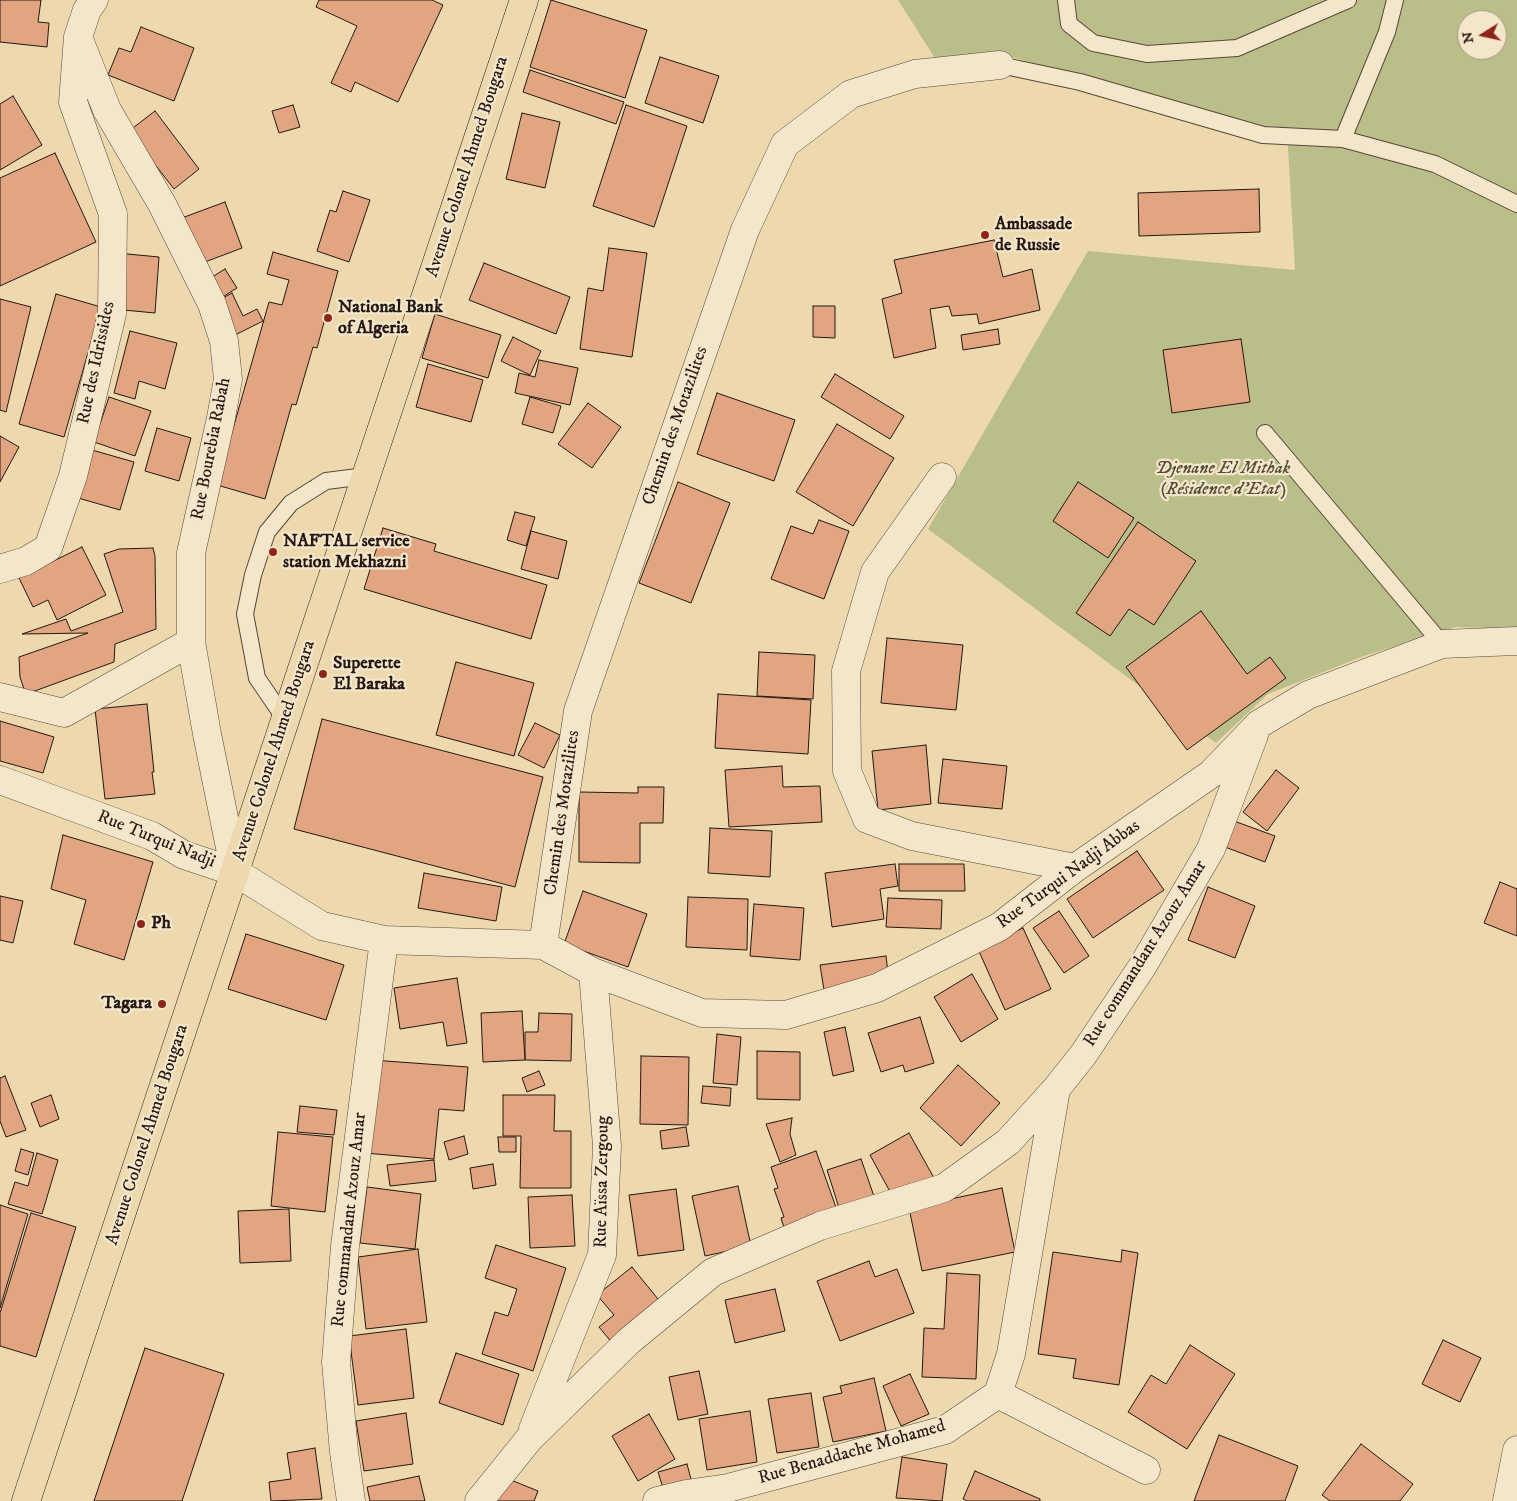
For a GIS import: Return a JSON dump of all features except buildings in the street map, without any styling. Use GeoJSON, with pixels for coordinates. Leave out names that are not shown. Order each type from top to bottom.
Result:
{"type":"FeatureCollection","features":[{"type":"Feature","properties":{"kind":"main road","name":"Avenue Colonel Ahmed Bougara"},"geometry":{"type":"LineString","coordinates":[[26,1501],[524,0]]}},
{"type":"Feature","properties":{"kind":"street"},"geometry":{"type":"LineString","coordinates":[[78,38],[87,10],[94,0]]}},
{"type":"Feature","properties":{"kind":"street","name":"Rue des Idrissides"},"geometry":{"type":"LineString","coordinates":[[0,569],[26,561],[48,548],[73,476],[112,314],[113,214],[73,102],[78,38]]}},
{"type":"Feature","properties":{"kind":"street","name":"Rue Bourebia Rabah"},"geometry":{"type":"LineString","coordinates":[[78,38],[107,110],[162,204],[212,304],[224,341],[228,379],[222,418],[191,553],[191,642],[207,734],[235,872]]}},
{"type":"Feature","properties":{"kind":"street","name":"Chemin des Motazilites"},"geometry":{"type":"LineString","coordinates":[[544,945],[578,711],[744,230],[785,144],[851,94],[915,74],[1000,65]]}},
{"type":"Feature","properties":{"kind":"street"},"geometry":{"type":"LineString","coordinates":[[942,477],[875,572],[846,670],[847,771],[867,819],[912,836],[1075,868]]}},
{"type":"Feature","properties":{"kind":"street","name":"Rue Turqui Nadji Abbas"},"geometry":{"type":"LineString","coordinates":[[593,972],[702,1013],[786,1015],[876,988],[999,928],[1075,868],[1211,774],[1258,724],[1308,695],[1442,644],[1517,641]]}},
{"type":"Feature","properties":{"kind":"street"},"geometry":{"type":"LineString","coordinates":[[0,697],[64,713],[191,642]]}},
{"type":"Feature","properties":{"kind":"street","name":"Rue commandant Azouz Amar"},"geometry":{"type":"LineString","coordinates":[[479,1501],[529,1439],[629,1340],[713,1272],[820,1226],[944,1188],[1008,1142],[1056,1090],[1083,1056],[1142,967],[1211,848],[1258,724]]}},
{"type":"Feature","properties":{"kind":"street","name":"Rue Turqui Nadji"},"geometry":{"type":"LineString","coordinates":[[0,780],[152,836],[184,855],[235,872],[322,926],[384,940],[544,945],[593,972]]}},
{"type":"Feature","properties":{"kind":"street","name":"Rue commandant Azouz Amar"},"geometry":{"type":"LineString","coordinates":[[351,1501],[344,1452],[336,1362],[345,1246],[384,940]]}},
{"type":"Feature","properties":{"kind":"street","name":"Rue Aïssa Zergoug"},"geometry":{"type":"LineString","coordinates":[[529,1439],[602,1255],[608,1146],[600,1032],[593,972]]}},
{"type":"Feature","properties":{"kind":"street"},"geometry":{"type":"LineString","coordinates":[[1056,1090],[1011,1354],[998,1394],[1146,1470]]}},
{"type":"Feature","properties":{"kind":"street","name":"Rue Benaddache Mohamed"},"geometry":{"type":"LineString","coordinates":[[658,1501],[686,1494],[728,1488],[945,1430],[998,1394]]}},
{"type":"Feature","properties":{"kind":"street"},"geometry":{"type":"LineString","coordinates":[[1506,1501],[1517,1450]]}},
{"type":"Feature","properties":{"kind":"lane"},"geometry":{"type":"LineString","coordinates":[[1066,0],[1070,24],[1093,43],[1147,54],[1237,48],[1348,0]]}},
{"type":"Feature","properties":{"kind":"lane"},"geometry":{"type":"LineString","coordinates":[[1343,138],[1387,32],[1395,0]]}},
{"type":"Feature","properties":{"kind":"lane"},"geometry":{"type":"LineString","coordinates":[[1000,65],[1080,82],[1263,135],[1343,138],[1435,164],[1517,204]]}},
{"type":"Feature","properties":{"kind":"lane"},"geometry":{"type":"LineString","coordinates":[[1265,433],[1442,644]]}},
{"type":"Feature","properties":{"kind":"lane"},"geometry":{"type":"LineString","coordinates":[[285,719],[257,678],[245,614],[253,575],[267,532],[291,503],[326,481],[366,476]]}},
{"type":"Feature","properties":{"kind":"green space","name":"Djenane El Mithak (Résidence d'Etat)"},"geometry":{"type":"Polygon","coordinates":[[[898,0],[1517,0],[1517,629],[1456,627],[1364,656],[1268,694],[1216,743],[928,529],[1088,251],[1295,270],[1287,130],[1261,127],[1008,56],[938,63],[898,0]]]}},
{"type":"Feature","properties":{"kind":"place","name":"Ambassade de Russie"},"geometry":{"type":"Point","coordinates":[985,235]}},
{"type":"Feature","properties":{"kind":"place","name":"National Bank of Algeria"},"geometry":{"type":"Point","coordinates":[328,318]}},
{"type":"Feature","properties":{"kind":"place","name":"NAFTAL service station Mekhazni"},"geometry":{"type":"Point","coordinates":[273,552]}},
{"type":"Feature","properties":{"kind":"place","name":"Superette El Baraka"},"geometry":{"type":"Point","coordinates":[323,674]}},
{"type":"Feature","properties":{"kind":"place","name":"Ph"},"geometry":{"type":"Point","coordinates":[141,924]}},
{"type":"Feature","properties":{"kind":"place","name":"Tagara"},"geometry":{"type":"Point","coordinates":[162,1004]}}]}
